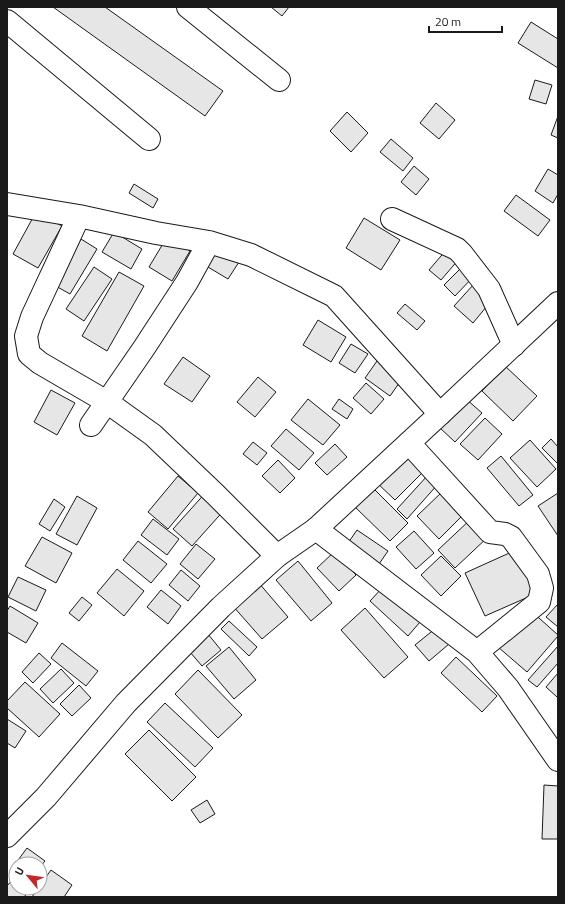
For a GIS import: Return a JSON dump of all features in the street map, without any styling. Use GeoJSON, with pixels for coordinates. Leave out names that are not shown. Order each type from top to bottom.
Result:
{"type":"FeatureCollection","features":[{"type":"Feature","properties":{"kind":"street"},"geometry":{"type":"LineString","coordinates":[[188,7],[279,80]]}},
{"type":"Feature","properties":{"kind":"street"},"geometry":{"type":"LineString","coordinates":[[7,21],[149,139]]}},
{"type":"Feature","properties":{"kind":"street"},"geometry":{"type":"LineString","coordinates":[[7,204],[79,216],[156,233],[209,242],[251,255],[334,296],[440,414]]}},
{"type":"Feature","properties":{"kind":"street"},"geometry":{"type":"LineString","coordinates":[[79,216],[32,317],[26,336],[29,354],[40,363],[107,402],[153,435],[277,556]]}},
{"type":"Feature","properties":{"kind":"street"},"geometry":{"type":"LineString","coordinates":[[392,219],[457,249],[462,254],[489,289],[514,345]]}},
{"type":"Feature","properties":{"kind":"street"},"geometry":{"type":"LineString","coordinates":[[91,425],[187,282],[209,242]]}},
{"type":"Feature","properties":{"kind":"street"},"geometry":{"type":"LineString","coordinates":[[7,836],[46,797],[126,703],[221,607],[277,556],[316,529],[558,303]]}},
{"type":"Feature","properties":{"kind":"street"},"geometry":{"type":"LineString","coordinates":[[409,443],[490,532],[505,534],[511,537],[538,574],[542,588],[539,602],[477,652]]}},
{"type":"Feature","properties":{"kind":"street"},"geometry":{"type":"LineString","coordinates":[[316,529],[477,652],[508,688],[558,760]]}},
{"type":"Feature","properties":{"kind":"building"},"geometry":{"type":"Polygon","coordinates":[[[53,7],[105,7],[223,91],[205,116],[53,7]]]}},
{"type":"Feature","properties":{"kind":"building"},"geometry":{"type":"Polygon","coordinates":[[[271,7],[289,7],[282,16],[271,7]]]}},
{"type":"Feature","properties":{"kind":"building"},"geometry":{"type":"Polygon","coordinates":[[[531,22],[558,39],[558,68],[518,43],[531,22]]]}},
{"type":"Feature","properties":{"kind":"building"},"geometry":{"type":"Polygon","coordinates":[[[535,80],[552,85],[546,104],[529,99],[535,80]]]}},
{"type":"Feature","properties":{"kind":"building"},"geometry":{"type":"Polygon","coordinates":[[[436,103],[455,120],[439,139],[420,123],[436,103]]]}},
{"type":"Feature","properties":{"kind":"building"},"geometry":{"type":"Polygon","coordinates":[[[347,112],[368,133],[351,152],[330,131],[347,112]]]}},
{"type":"Feature","properties":{"kind":"building"},"geometry":{"type":"Polygon","coordinates":[[[558,116],[558,138],[551,135],[558,116]]]}},
{"type":"Feature","properties":{"kind":"building"},"geometry":{"type":"Polygon","coordinates":[[[391,139],[413,158],[403,171],[380,152],[391,139]]]}},
{"type":"Feature","properties":{"kind":"building"},"geometry":{"type":"Polygon","coordinates":[[[414,166],[429,179],[416,195],[401,182],[414,166]]]}},
{"type":"Feature","properties":{"kind":"building"},"geometry":{"type":"Polygon","coordinates":[[[548,169],[558,175],[558,194],[553,203],[535,191],[548,169]]]}},
{"type":"Feature","properties":{"kind":"building"},"geometry":{"type":"Polygon","coordinates":[[[134,184],[158,199],[153,208],[129,193],[134,184]]]}},
{"type":"Feature","properties":{"kind":"building"},"geometry":{"type":"Polygon","coordinates":[[[516,195],[550,220],[538,236],[504,211],[516,195]]]}},
{"type":"Feature","properties":{"kind":"building"},"geometry":{"type":"Polygon","coordinates":[[[36,212],[62,226],[38,268],[13,254],[36,212]]]}},
{"type":"Feature","properties":{"kind":"building"},"geometry":{"type":"Polygon","coordinates":[[[364,218],[400,240],[381,270],[346,248],[364,218]]]}},
{"type":"Feature","properties":{"kind":"building"},"geometry":{"type":"Polygon","coordinates":[[[114,232],[142,249],[131,269],[102,252],[114,232]]]}},
{"type":"Feature","properties":{"kind":"building"},"geometry":{"type":"Polygon","coordinates":[[[167,237],[190,251],[172,281],[149,267],[167,237]]]}},
{"type":"Feature","properties":{"kind":"building"},"geometry":{"type":"Polygon","coordinates":[[[81,239],[97,249],[70,294],[54,285],[81,239]]]}},
{"type":"Feature","properties":{"kind":"building"},"geometry":{"type":"Polygon","coordinates":[[[213,246],[239,262],[228,279],[203,264],[213,246]]]}},
{"type":"Feature","properties":{"kind":"building"},"geometry":{"type":"Polygon","coordinates":[[[447,249],[459,259],[441,280],[429,270],[447,249]]]}},
{"type":"Feature","properties":{"kind":"building"},"geometry":{"type":"Polygon","coordinates":[[[463,266],[474,276],[455,296],[444,285],[463,266]]]}},
{"type":"Feature","properties":{"kind":"building"},"geometry":{"type":"Polygon","coordinates":[[[94,267],[112,279],[84,321],[66,309],[94,267]]]}},
{"type":"Feature","properties":{"kind":"building"},"geometry":{"type":"Polygon","coordinates":[[[119,272],[144,286],[107,351],[82,336],[119,272]]]}},
{"type":"Feature","properties":{"kind":"building"},"geometry":{"type":"Polygon","coordinates":[[[474,284],[492,300],[473,323],[454,306],[474,284]]]}},
{"type":"Feature","properties":{"kind":"building"},"geometry":{"type":"Polygon","coordinates":[[[405,304],[425,321],[417,330],[397,313],[405,304]]]}},
{"type":"Feature","properties":{"kind":"building"},"geometry":{"type":"Polygon","coordinates":[[[318,320],[346,337],[331,362],[303,345],[318,320]]]}},
{"type":"Feature","properties":{"kind":"building"},"geometry":{"type":"Polygon","coordinates":[[[351,344],[368,354],[355,373],[339,363],[351,344]]]}},
{"type":"Feature","properties":{"kind":"building"},"geometry":{"type":"Polygon","coordinates":[[[183,357],[210,376],[192,402],[164,384],[183,357]]]}},
{"type":"Feature","properties":{"kind":"building"},"geometry":{"type":"Polygon","coordinates":[[[377,361],[402,379],[390,396],[365,378],[377,361]]]}},
{"type":"Feature","properties":{"kind":"building"},"geometry":{"type":"Polygon","coordinates":[[[505,366],[537,396],[513,421],[482,391],[505,366]]]}},
{"type":"Feature","properties":{"kind":"building"},"geometry":{"type":"Polygon","coordinates":[[[258,377],[276,392],[255,417],[237,402],[258,377]]]}},
{"type":"Feature","properties":{"kind":"building"},"geometry":{"type":"Polygon","coordinates":[[[366,383],[384,399],[371,414],[353,398],[366,383]]]}},
{"type":"Feature","properties":{"kind":"building"},"geometry":{"type":"Polygon","coordinates":[[[51,390],[75,403],[57,435],[34,422],[51,390]]]}},
{"type":"Feature","properties":{"kind":"building"},"geometry":{"type":"Polygon","coordinates":[[[465,398],[482,413],[455,442],[439,427],[465,398]]]}},
{"type":"Feature","properties":{"kind":"building"},"geometry":{"type":"Polygon","coordinates":[[[308,399],[340,425],[323,445],[291,420],[308,399]]]}},
{"type":"Feature","properties":{"kind":"building"},"geometry":{"type":"Polygon","coordinates":[[[339,399],[353,409],[347,419],[332,409],[339,399]]]}},
{"type":"Feature","properties":{"kind":"building"},"geometry":{"type":"Polygon","coordinates":[[[485,418],[502,434],[478,460],[460,444],[485,418]]]}},
{"type":"Feature","properties":{"kind":"building"},"geometry":{"type":"Polygon","coordinates":[[[286,429],[314,453],[299,470],[271,446],[286,429]]]}},
{"type":"Feature","properties":{"kind":"building"},"geometry":{"type":"Polygon","coordinates":[[[551,439],[558,447],[558,464],[542,448],[551,439]]]}},
{"type":"Feature","properties":{"kind":"building"},"geometry":{"type":"Polygon","coordinates":[[[530,440],[556,469],[537,487],[510,458],[530,440]]]}},
{"type":"Feature","properties":{"kind":"building"},"geometry":{"type":"Polygon","coordinates":[[[253,442],[267,453],[257,465],[243,454],[253,442]]]}},
{"type":"Feature","properties":{"kind":"building"},"geometry":{"type":"Polygon","coordinates":[[[335,444],[347,457],[327,475],[315,463],[335,444]]]}},
{"type":"Feature","properties":{"kind":"building"},"geometry":{"type":"Polygon","coordinates":[[[407,450],[426,469],[395,500],[375,481],[407,450]]]}},
{"type":"Feature","properties":{"kind":"building"},"geometry":{"type":"Polygon","coordinates":[[[501,456],[533,495],[519,506],[487,468],[501,456]]]}},
{"type":"Feature","properties":{"kind":"building"},"geometry":{"type":"Polygon","coordinates":[[[278,460],[295,478],[280,493],[262,476],[278,460]]]}},
{"type":"Feature","properties":{"kind":"building"},"geometry":{"type":"Polygon","coordinates":[[[428,475],[438,484],[407,519],[397,509],[428,475]]]}},
{"type":"Feature","properties":{"kind":"building"},"geometry":{"type":"Polygon","coordinates":[[[178,476],[198,493],[168,529],[148,512],[178,476]]]}},
{"type":"Feature","properties":{"kind":"building"},"geometry":{"type":"Polygon","coordinates":[[[373,488],[408,523],[390,541],[355,507],[373,488]]]}},
{"type":"Feature","properties":{"kind":"building"},"geometry":{"type":"Polygon","coordinates":[[[208,490],[227,507],[192,546],[173,529],[208,490]]]}},
{"type":"Feature","properties":{"kind":"building"},"geometry":{"type":"Polygon","coordinates":[[[443,491],[465,513],[439,539],[417,516],[443,491]]]}},
{"type":"Feature","properties":{"kind":"building"},"geometry":{"type":"Polygon","coordinates":[[[558,493],[558,536],[538,506],[558,493]]]}},
{"type":"Feature","properties":{"kind":"building"},"geometry":{"type":"Polygon","coordinates":[[[77,496],[97,508],[77,545],[56,534],[77,496]]]}},
{"type":"Feature","properties":{"kind":"building"},"geometry":{"type":"Polygon","coordinates":[[[54,499],[65,507],[50,531],[39,524],[54,499]]]}},
{"type":"Feature","properties":{"kind":"building"},"geometry":{"type":"Polygon","coordinates":[[[472,518],[489,536],[455,568],[438,550],[472,518]]]}},
{"type":"Feature","properties":{"kind":"building"},"geometry":{"type":"Polygon","coordinates":[[[153,519],[179,539],[167,555],[141,535],[153,519]]]}},
{"type":"Feature","properties":{"kind":"building"},"geometry":{"type":"Polygon","coordinates":[[[357,530],[388,551],[379,564],[348,543],[357,530]]]}},
{"type":"Feature","properties":{"kind":"building"},"geometry":{"type":"Polygon","coordinates":[[[414,531],[434,553],[416,569],[396,547],[414,531]]]}},
{"type":"Feature","properties":{"kind":"building"},"geometry":{"type":"Polygon","coordinates":[[[42,537],[72,553],[56,583],[25,566],[42,537]]]}},
{"type":"Feature","properties":{"kind":"building"},"geometry":{"type":"Polygon","coordinates":[[[138,541],[167,564],[151,583],[123,560],[138,541]]]}},
{"type":"Feature","properties":{"kind":"building"},"geometry":{"type":"Polygon","coordinates":[[[196,544],[215,559],[198,579],[180,564],[196,544]]]}},
{"type":"Feature","properties":{"kind":"building"},"geometry":{"type":"Polygon","coordinates":[[[516,550],[535,594],[485,616],[465,573],[516,550]]]}},
{"type":"Feature","properties":{"kind":"building"},"geometry":{"type":"Polygon","coordinates":[[[335,551],[356,575],[339,591],[317,568],[335,551]]]}},
{"type":"Feature","properties":{"kind":"building"},"geometry":{"type":"Polygon","coordinates":[[[441,556],[461,576],[441,596],[421,575],[441,556]]]}},
{"type":"Feature","properties":{"kind":"building"},"geometry":{"type":"Polygon","coordinates":[[[298,561],[332,603],[311,621],[276,580],[298,561]]]}},
{"type":"Feature","properties":{"kind":"building"},"geometry":{"type":"Polygon","coordinates":[[[117,569],[144,591],[124,616],[97,593],[117,569]]]}},
{"type":"Feature","properties":{"kind":"building"},"geometry":{"type":"Polygon","coordinates":[[[181,570],[200,586],[188,601],[169,585],[181,570]]]}},
{"type":"Feature","properties":{"kind":"building"},"geometry":{"type":"Polygon","coordinates":[[[18,577],[46,590],[36,611],[8,597],[18,577]]]}},
{"type":"Feature","properties":{"kind":"building"},"geometry":{"type":"Polygon","coordinates":[[[258,582],[288,617],[262,639],[232,605],[258,582]]]}},
{"type":"Feature","properties":{"kind":"building"},"geometry":{"type":"Polygon","coordinates":[[[383,587],[420,622],[408,636],[370,601],[383,587]]]}},
{"type":"Feature","properties":{"kind":"building"},"geometry":{"type":"Polygon","coordinates":[[[161,590],[181,606],[168,624],[147,607],[161,590]]]}},
{"type":"Feature","properties":{"kind":"building"},"geometry":{"type":"Polygon","coordinates":[[[82,597],[92,605],[79,621],[69,613],[82,597]]]}},
{"type":"Feature","properties":{"kind":"building"},"geometry":{"type":"Polygon","coordinates":[[[558,604],[558,627],[546,617],[558,604]]]}},
{"type":"Feature","properties":{"kind":"building"},"geometry":{"type":"Polygon","coordinates":[[[10,606],[38,623],[26,643],[7,632],[7,611],[10,606]]]}},
{"type":"Feature","properties":{"kind":"building"},"geometry":{"type":"Polygon","coordinates":[[[365,608],[408,657],[384,678],[341,630],[365,608]]]}},
{"type":"Feature","properties":{"kind":"building"},"geometry":{"type":"Polygon","coordinates":[[[530,610],[558,636],[527,672],[498,647],[530,610]]]}},
{"type":"Feature","properties":{"kind":"building"},"geometry":{"type":"Polygon","coordinates":[[[229,621],[257,647],[249,656],[221,629],[229,621]]]}},
{"type":"Feature","properties":{"kind":"building"},"geometry":{"type":"Polygon","coordinates":[[[203,628],[221,650],[202,666],[184,645],[203,628]]]}},
{"type":"Feature","properties":{"kind":"building"},"geometry":{"type":"Polygon","coordinates":[[[436,628],[449,644],[429,661],[415,645],[436,628]]]}},
{"type":"Feature","properties":{"kind":"building"},"geometry":{"type":"Polygon","coordinates":[[[62,643],[98,671],[86,686],[51,658],[62,643]]]}},
{"type":"Feature","properties":{"kind":"building"},"geometry":{"type":"Polygon","coordinates":[[[558,646],[558,663],[537,687],[528,680],[558,646]]]}},
{"type":"Feature","properties":{"kind":"building"},"geometry":{"type":"Polygon","coordinates":[[[229,647],[256,680],[234,699],[206,666],[229,647]]]}},
{"type":"Feature","properties":{"kind":"building"},"geometry":{"type":"Polygon","coordinates":[[[39,653],[51,664],[33,683],[22,672],[39,653]]]}},
{"type":"Feature","properties":{"kind":"building"},"geometry":{"type":"Polygon","coordinates":[[[456,657],[497,696],[482,712],[441,673],[456,657]]]}},
{"type":"Feature","properties":{"kind":"building"},"geometry":{"type":"Polygon","coordinates":[[[61,669],[74,683],[53,703],[40,689],[61,669]]]}},
{"type":"Feature","properties":{"kind":"building"},"geometry":{"type":"Polygon","coordinates":[[[198,670],[242,715],[218,738],[175,694],[198,670]]]}},
{"type":"Feature","properties":{"kind":"building"},"geometry":{"type":"Polygon","coordinates":[[[558,673],[558,695],[557,697],[546,687],[558,673]]]}},
{"type":"Feature","properties":{"kind":"building"},"geometry":{"type":"Polygon","coordinates":[[[25,682],[60,714],[39,737],[7,708],[7,701],[25,682]]]}},
{"type":"Feature","properties":{"kind":"building"},"geometry":{"type":"Polygon","coordinates":[[[79,685],[91,698],[72,716],[60,704],[79,685]]]}},
{"type":"Feature","properties":{"kind":"building"},"geometry":{"type":"Polygon","coordinates":[[[165,703],[213,748],[195,767],[147,722],[165,703]]]}},
{"type":"Feature","properties":{"kind":"building"},"geometry":{"type":"Polygon","coordinates":[[[7,719],[26,731],[15,748],[7,743],[7,719]]]}},
{"type":"Feature","properties":{"kind":"building"},"geometry":{"type":"Polygon","coordinates":[[[149,730],[196,777],[172,801],[125,754],[149,730]]]}},
{"type":"Feature","properties":{"kind":"building"},"geometry":{"type":"Polygon","coordinates":[[[544,785],[558,786],[558,839],[542,839],[544,785]]]}},
{"type":"Feature","properties":{"kind":"building"},"geometry":{"type":"Polygon","coordinates":[[[207,800],[215,814],[200,823],[191,810],[207,800]]]}},
{"type":"Feature","properties":{"kind":"building"},"geometry":{"type":"Polygon","coordinates":[[[27,848],[38,856],[21,856],[27,848]]]}},
{"type":"Feature","properties":{"kind":"building"},"geometry":{"type":"Polygon","coordinates":[[[51,870],[72,885],[64,897],[32,897],[48,896],[48,874],[51,870]]]}},
{"type":"Feature","properties":{"kind":"building"},"geometry":{"type":"Polygon","coordinates":[[[8,885],[8,896],[25,896],[7,897],[8,885]]]}}]}
